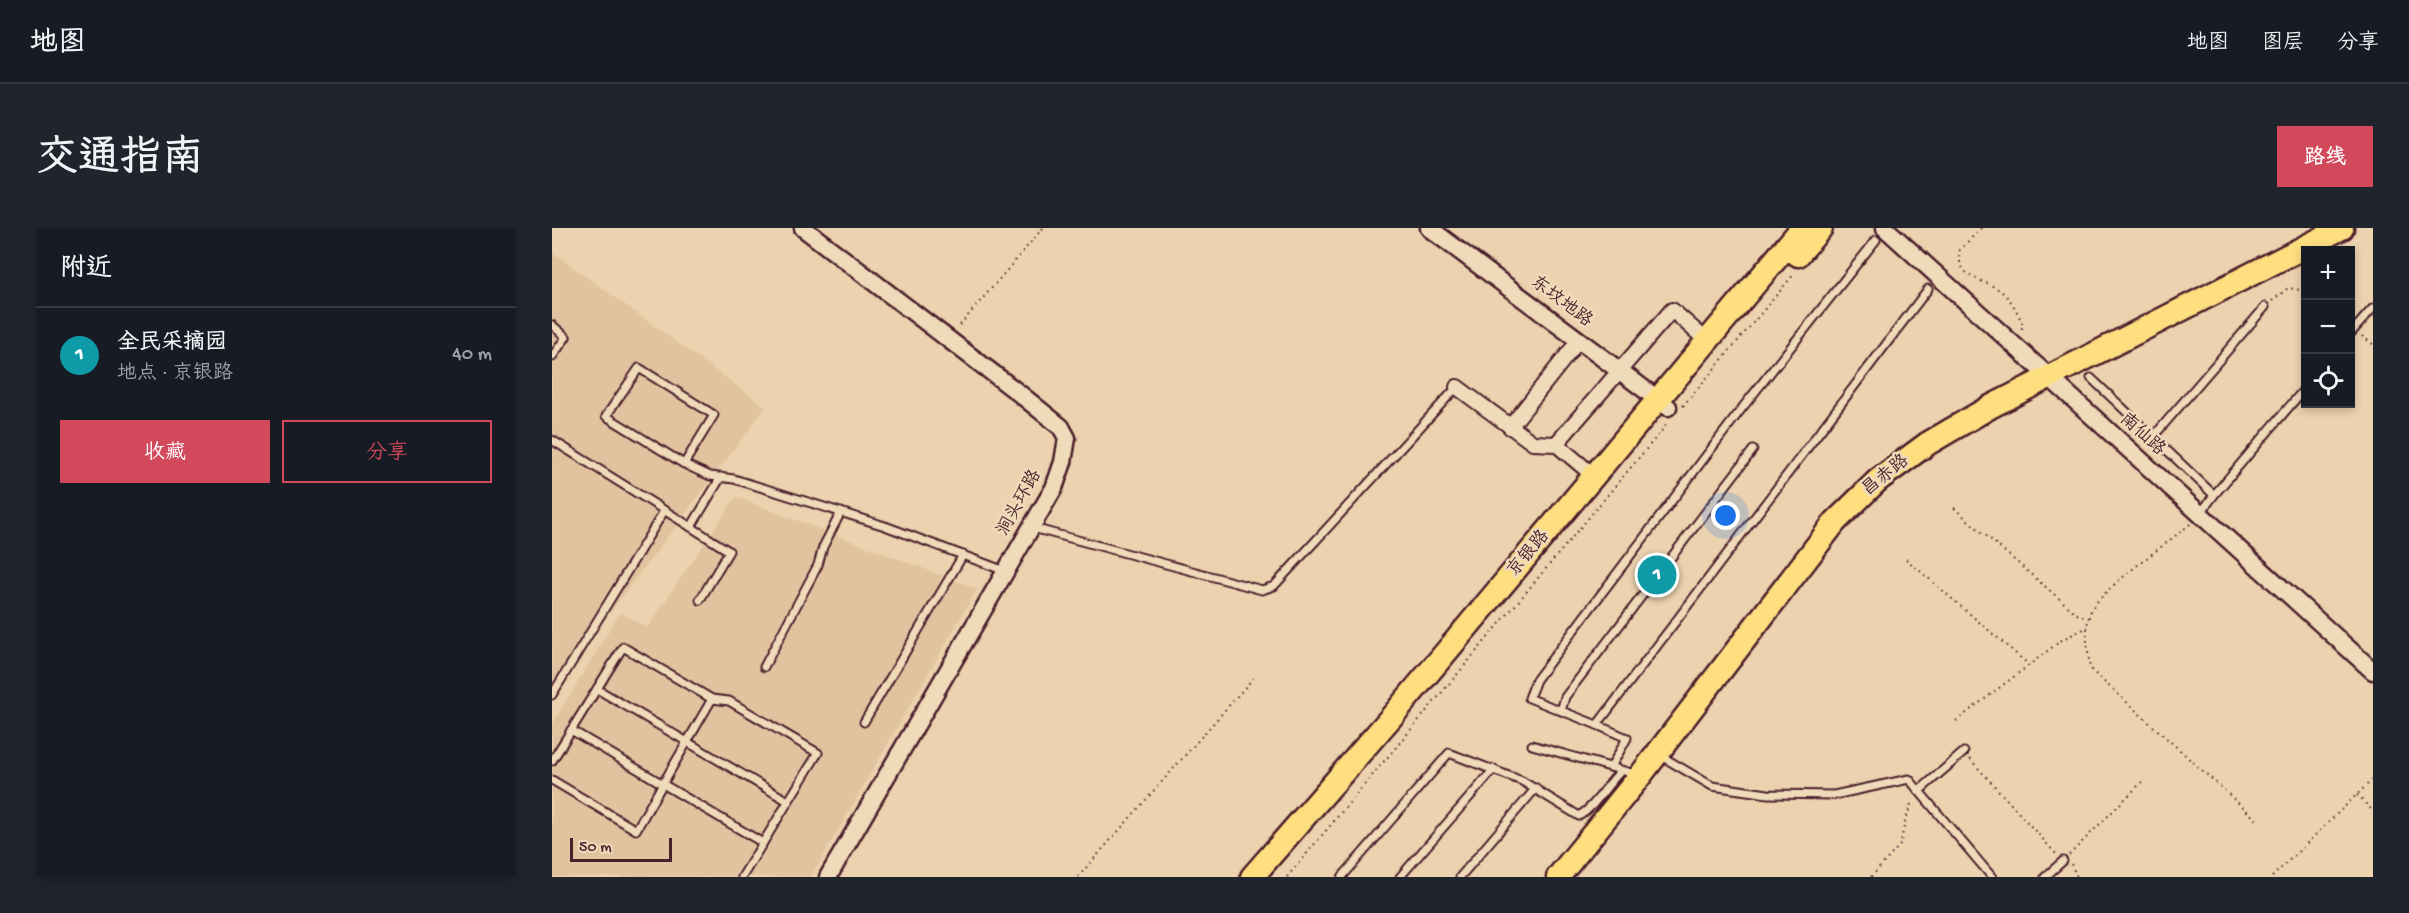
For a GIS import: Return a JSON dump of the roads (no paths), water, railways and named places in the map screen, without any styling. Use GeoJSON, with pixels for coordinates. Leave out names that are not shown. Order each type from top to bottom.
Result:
{"type":"FeatureCollection","features":[{"type":"Feature","properties":{"kind":"main road","name":"京银路"},"geometry":{"type":"LineString","coordinates":[[1432,688],[1594,476],[1670,408],[1707,341],[1802,228]]}},
{"type":"Feature","properties":{"kind":"main road","name":"京银路"},"geometry":{"type":"LineString","coordinates":[[1271,877],[1821,228]]}},
{"type":"Feature","properties":{"kind":"main road","name":"昌赤路"},"geometry":{"type":"LineString","coordinates":[[1558,877],[1631,773],[1657,754],[1835,522],[1878,480],[1927,444],[1990,407],[2342,228]]}},
{"type":"Feature","properties":{"kind":"main road","name":"京银路"},"geometry":{"type":"LineString","coordinates":[[1252,877],[1405,720]]}},
{"type":"Feature","properties":{"kind":"street","name":"涧头环路"},"geometry":{"type":"LineString","coordinates":[[802,228],[1061,427],[1067,438],[1063,462],[1054,488],[828,877]]}},
{"type":"Feature","properties":{"kind":"street","name":"东坟地路"},"geometry":{"type":"LineString","coordinates":[[1429,228],[1670,408]]}},
{"type":"Feature","properties":{"kind":"street","name":"南仙路"},"geometry":{"type":"LineString","coordinates":[[1880,234],[2012,342],[2373,671]]}},
{"type":"Feature","properties":{"kind":"street"},"geometry":{"type":"LineString","coordinates":[[1556,444],[1672,310],[1707,341]]}},
{"type":"Feature","properties":{"kind":"street"},"geometry":{"type":"LineString","coordinates":[[1510,427],[1579,340]]}},
{"type":"Feature","properties":{"kind":"street"},"geometry":{"type":"LineString","coordinates":[[1457,387],[1533,443],[1556,444],[1594,476]]}},
{"type":"Feature","properties":{"kind":"lane"},"geometry":{"type":"LineString","coordinates":[[1611,768],[1627,738],[1529,698],[1536,680],[1743,407],[1880,234]]}},
{"type":"Feature","properties":{"kind":"lane"},"geometry":{"type":"LineString","coordinates":[[1597,725],[1928,289]]}},
{"type":"Feature","properties":{"kind":"lane"},"geometry":{"type":"LineString","coordinates":[[2153,437],[2265,307]]}},
{"type":"Feature","properties":{"kind":"lane"},"geometry":{"type":"LineString","coordinates":[[2355,328],[2373,308]]}},
{"type":"Feature","properties":{"kind":"lane"},"geometry":{"type":"LineString","coordinates":[[552,325],[566,337],[552,357]]}},
{"type":"Feature","properties":{"kind":"lane"},"geometry":{"type":"LineString","coordinates":[[684,464],[714,415],[639,368],[606,416],[684,464],[710,476],[722,477],[885,526],[1005,571]]}},
{"type":"Feature","properties":{"kind":"lane"},"geometry":{"type":"LineString","coordinates":[[2091,378],[2214,495]]}},
{"type":"Feature","properties":{"kind":"lane"},"geometry":{"type":"LineString","coordinates":[[1030,527],[1262,590],[1274,586],[1457,387]]}},
{"type":"Feature","properties":{"kind":"lane"},"geometry":{"type":"LineString","coordinates":[[2200,514],[2301,393]]}},
{"type":"Feature","properties":{"kind":"lane"},"geometry":{"type":"LineString","coordinates":[[552,440],[729,551],[700,600]]}},
{"type":"Feature","properties":{"kind":"lane"},"geometry":{"type":"LineString","coordinates":[[1561,711],[1566,697],[1753,450]]}},
{"type":"Feature","properties":{"kind":"lane"},"geometry":{"type":"LineString","coordinates":[[691,527],[722,477]]}},
{"type":"Feature","properties":{"kind":"lane"},"geometry":{"type":"LineString","coordinates":[[552,695],[664,511]]}},
{"type":"Feature","properties":{"kind":"lane"},"geometry":{"type":"LineString","coordinates":[[764,667],[818,565],[823,547],[841,512]]}},
{"type":"Feature","properties":{"kind":"lane"},"geometry":{"type":"LineString","coordinates":[[864,722],[963,555]]}},
{"type":"Feature","properties":{"kind":"lane"},"geometry":{"type":"LineString","coordinates":[[552,761],[623,647],[711,699],[729,701],[818,753],[742,877]]}},
{"type":"Feature","properties":{"kind":"lane"},"geometry":{"type":"LineString","coordinates":[[597,689],[788,801]]}},
{"type":"Feature","properties":{"kind":"lane"},"geometry":{"type":"LineString","coordinates":[[552,780],[636,830],[711,699]]}},
{"type":"Feature","properties":{"kind":"lane"},"geometry":{"type":"LineString","coordinates":[[571,730],[763,843]]}},
{"type":"Feature","properties":{"kind":"lane"},"geometry":{"type":"LineString","coordinates":[[1532,745],[1631,773]]}},
{"type":"Feature","properties":{"kind":"lane"},"geometry":{"type":"LineString","coordinates":[[1919,791],[1964,752]]}},
{"type":"Feature","properties":{"kind":"lane"},"geometry":{"type":"LineString","coordinates":[[1342,877],[1449,753],[1494,768],[1536,789],[1580,816],[1591,809],[1608,783],[1631,773]]}},
{"type":"Feature","properties":{"kind":"lane"},"geometry":{"type":"LineString","coordinates":[[1657,754],[1712,786],[1768,794],[1833,795],[1909,778],[1992,877]]}},
{"type":"Feature","properties":{"kind":"lane"},"geometry":{"type":"LineString","coordinates":[[1400,877],[1494,768]]}},
{"type":"Feature","properties":{"kind":"lane"},"geometry":{"type":"LineString","coordinates":[[1460,877],[1536,789]]}},
{"type":"Feature","properties":{"kind":"lane"},"geometry":{"type":"LineString","coordinates":[[2045,877],[2063,861]]}},
{"type":"Feature","properties":{"kind":"place","name":"全民采摘园"},"geometry":{"type":"Point","coordinates":[1657,575]}}]}
